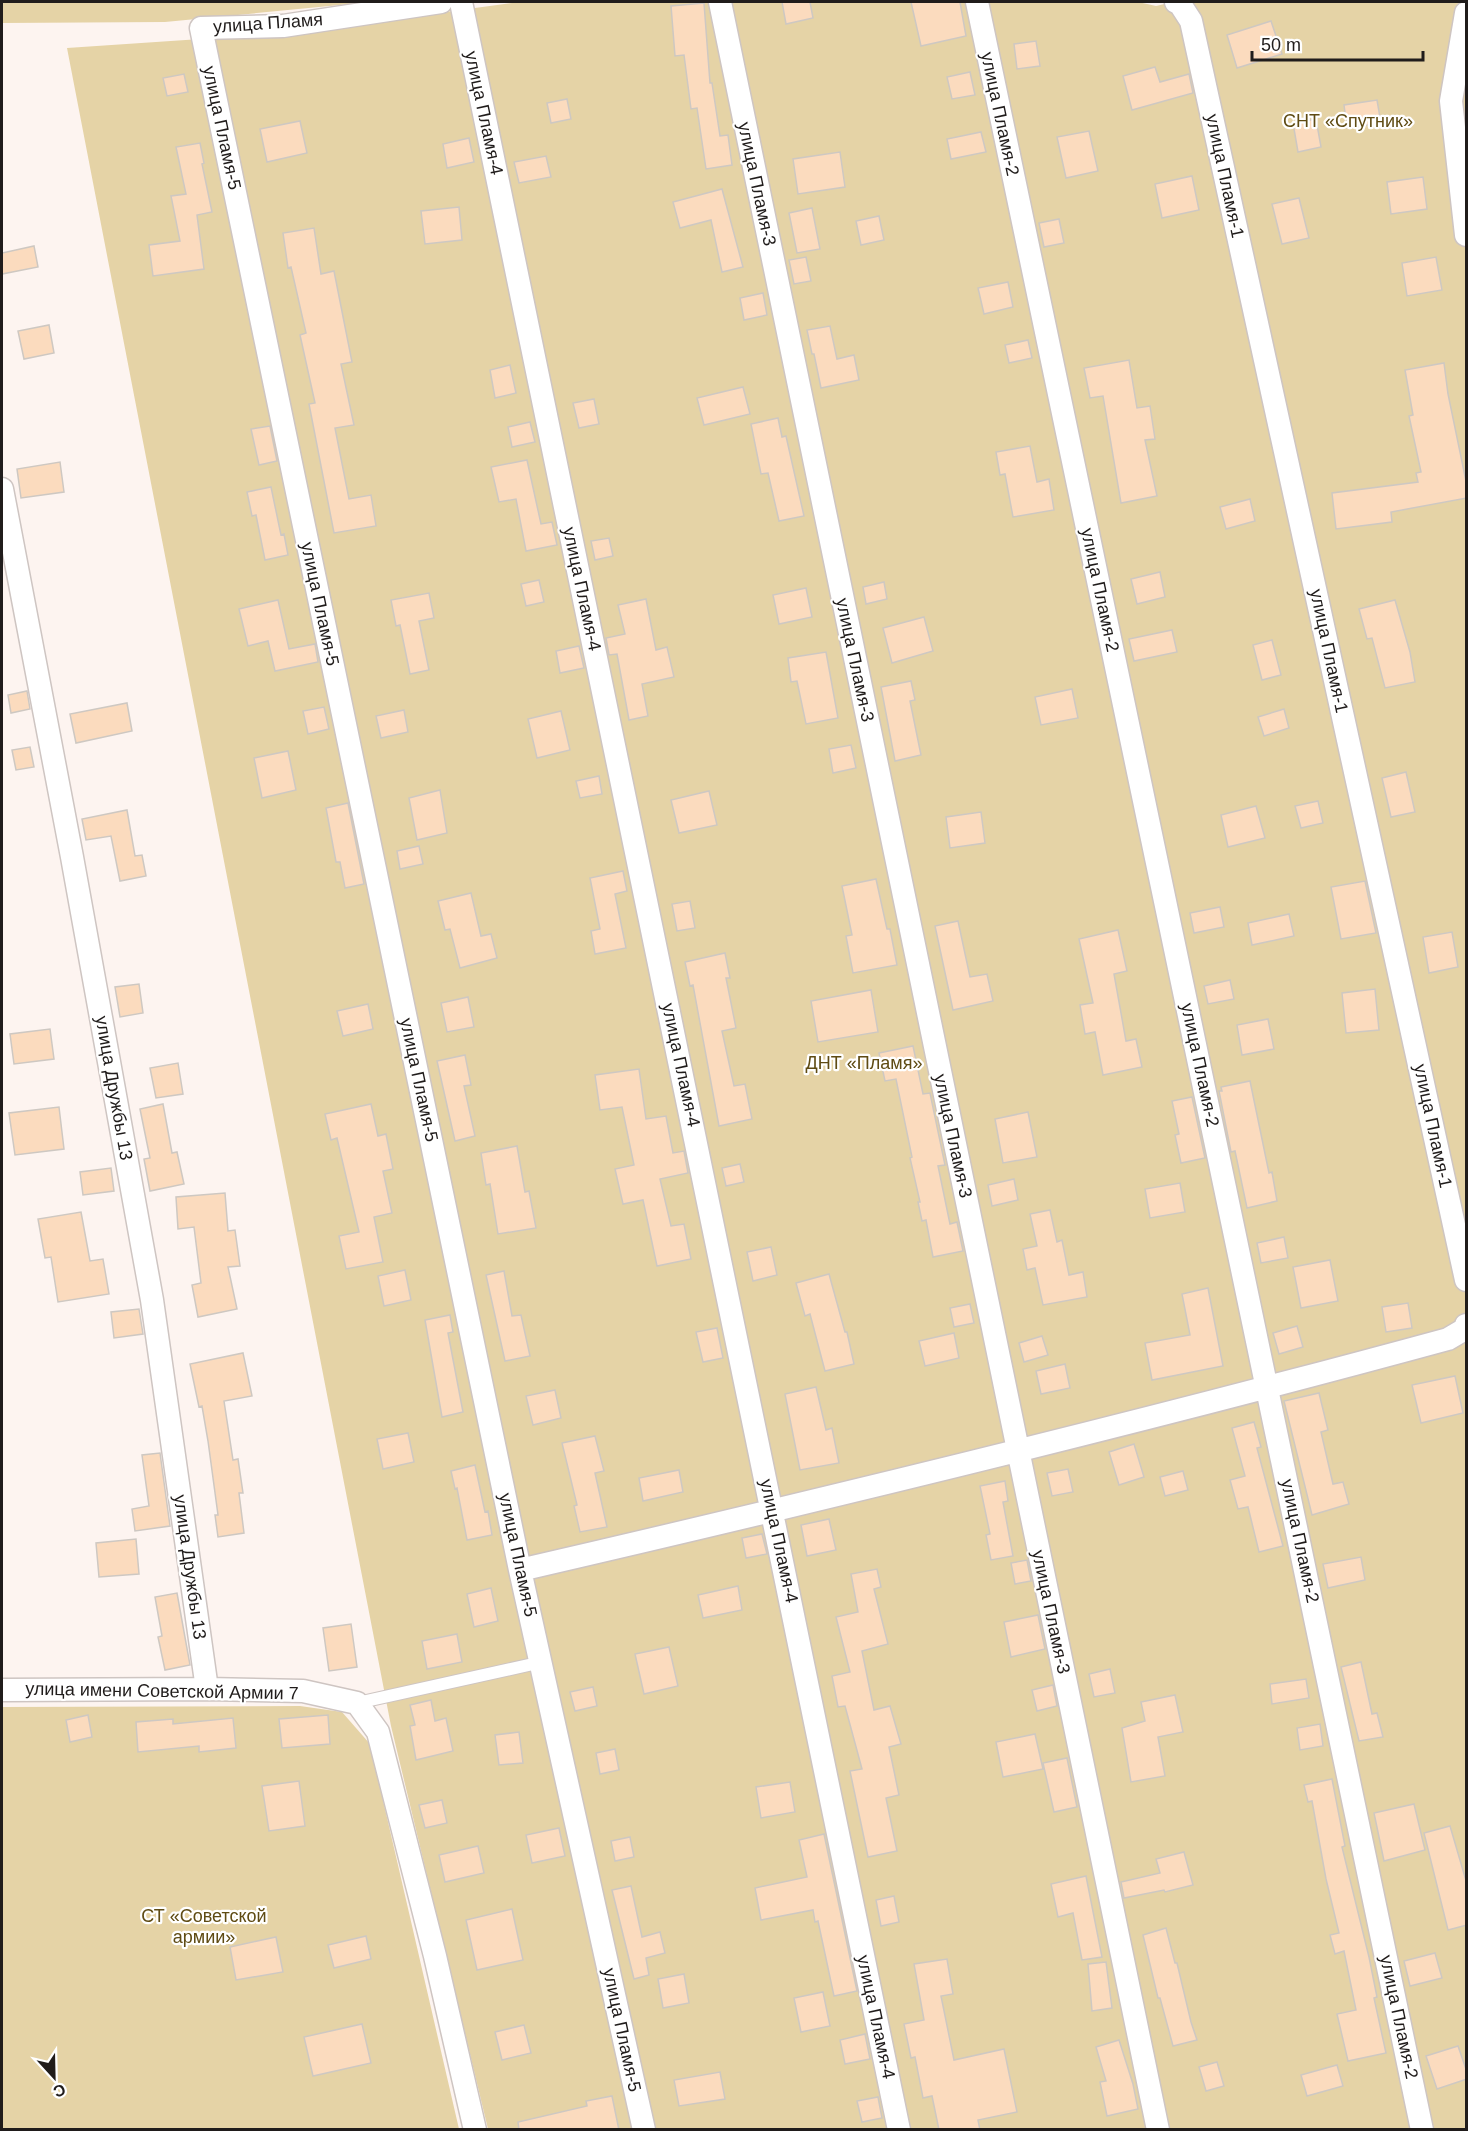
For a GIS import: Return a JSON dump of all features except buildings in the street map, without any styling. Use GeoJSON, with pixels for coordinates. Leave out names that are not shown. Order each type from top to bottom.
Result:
{"type":"FeatureCollection","features":[{"type":"Feature","properties":{"kind":"street","name":"улица Пламя"},"geometry":{"type":"LineString","coordinates":[[201,28],[283,26],[441,2]]}},
{"type":"Feature","properties":{"kind":"street","name":"улица Пламя-4"},"geometry":{"type":"LineString","coordinates":[[461,2],[899,2130]]}},
{"type":"Feature","properties":{"kind":"street","name":"улица Пламя-3"},"geometry":{"type":"LineString","coordinates":[[720,2],[1158,2130]]}},
{"type":"Feature","properties":{"kind":"street","name":"улица Пламя-2"},"geometry":{"type":"LineString","coordinates":[[977,2],[1422,2130]]}},
{"type":"Feature","properties":{"kind":"street","name":"улица Пламя-1"},"geometry":{"type":"LineString","coordinates":[[1176,2],[1180,4],[1191,21],[1467,1280]]}},
{"type":"Feature","properties":{"kind":"street"},"geometry":{"type":"LineString","coordinates":[[1467,13],[1451,100],[1467,235]]}},
{"type":"Feature","properties":{"kind":"street","name":"улица Пламя-5"},"geometry":{"type":"LineString","coordinates":[[201,28],[520,1570],[644,2130]]}},
{"type":"Feature","properties":{"kind":"street","name":"улица Дружбы 13"},"geometry":{"type":"LineString","coordinates":[[2,489],[72,857],[152,1300],[207,1689]]}},
{"type":"Feature","properties":{"kind":"street"},"geometry":{"type":"LineString","coordinates":[[520,1570],[773,1512],[1268,1388],[1448,1340],[1465,1329],[1467,1325]]}},
{"type":"Feature","properties":{"kind":"street","name":"улица имени Советской Армии 7"},"geometry":{"type":"LineString","coordinates":[[2,1690],[303,1691],[357,1703]]}},
{"type":"Feature","properties":{"kind":"street"},"geometry":{"type":"LineString","coordinates":[[357,1703],[378,1732],[476,2130]]}},
{"type":"Feature","properties":{"kind":"lane"},"geometry":{"type":"LineString","coordinates":[[357,1703],[542,1662]]}},
{"type":"Feature","properties":{"kind":"green space"},"geometry":{"type":"Polygon","coordinates":[[[2,2],[371,2],[165,22],[2,23],[2,2]]]}},
{"type":"Feature","properties":{"kind":"green space","name":"ДНТ «Пламя»"},"geometry":{"type":"Polygon","coordinates":[[[520,2],[1138,2],[1156,6],[1173,2],[1466,2],[1466,2129],[488,2129],[391,1726],[67,48],[290,33],[520,2]]]}},
{"type":"Feature","properties":{"kind":"green space","name":"СТ «Советской армии»"},"geometry":{"type":"Polygon","coordinates":[[[300,1706],[342,1712],[370,1744],[459,2129],[2,2129],[2,1707],[300,1706]]]}},
{"type":"Feature","properties":{"kind":"park label","name":"СНТ «Спутник»"},"geometry":{"type":"Point","coordinates":[1348,121]}}]}
